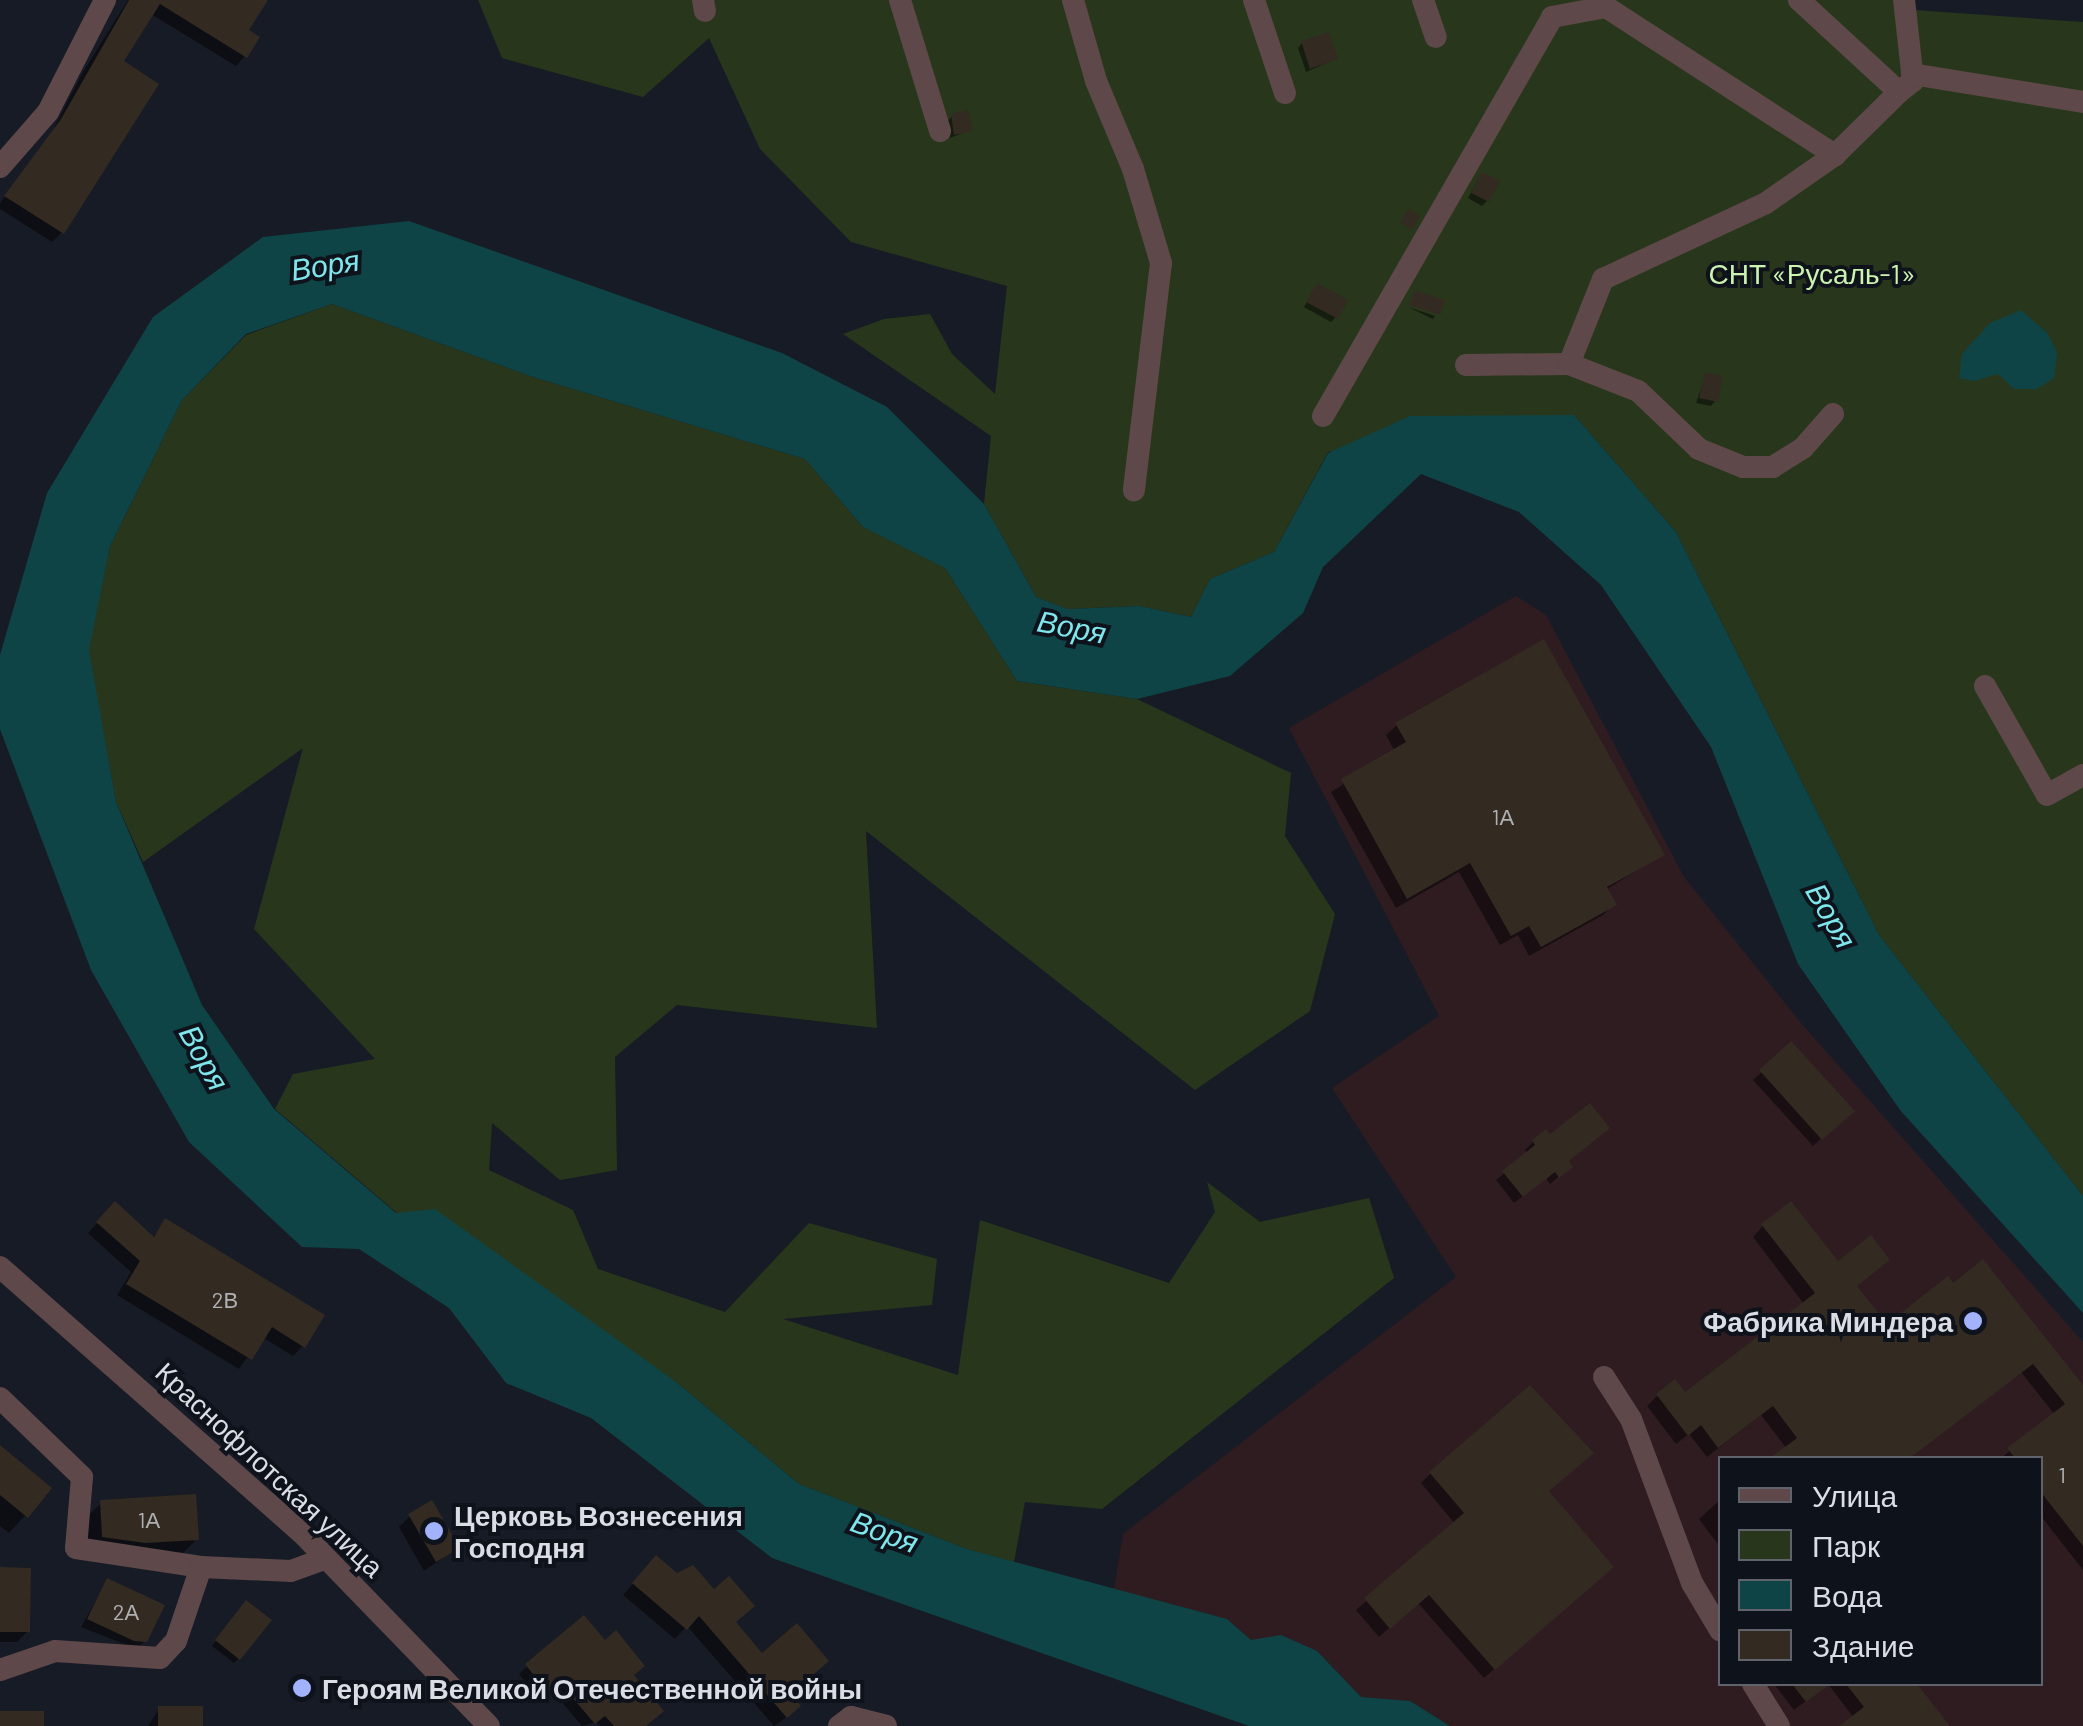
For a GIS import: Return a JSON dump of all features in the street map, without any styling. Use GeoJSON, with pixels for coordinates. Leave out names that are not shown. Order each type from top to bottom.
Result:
{"type":"FeatureCollection","features":[{"type":"Feature","properties":{"kind":"street"},"geometry":{"type":"LineString","coordinates":[[0,166],[48,112],[106,0]]}},
{"type":"Feature","properties":{"kind":"street"},"geometry":{"type":"LineString","coordinates":[[900,0],[940,131]]}},
{"type":"Feature","properties":{"kind":"street"},"geometry":{"type":"LineString","coordinates":[[1072,0],[1096,81],[1133,169],[1161,263],[1134,490]]}},
{"type":"Feature","properties":{"kind":"street"},"geometry":{"type":"LineString","coordinates":[[1254,0],[1285,93]]}},
{"type":"Feature","properties":{"kind":"street"},"geometry":{"type":"LineString","coordinates":[[1423,0],[1436,37]]}},
{"type":"Feature","properties":{"kind":"street"},"geometry":{"type":"LineString","coordinates":[[1799,0],[1905,83],[2083,102]]}},
{"type":"Feature","properties":{"kind":"street"},"geometry":{"type":"LineString","coordinates":[[1569,364],[1603,279],[1766,202],[1834,155],[1905,83],[1904,0]]}},
{"type":"Feature","properties":{"kind":"street"},"geometry":{"type":"LineString","coordinates":[[1323,416],[1552,17],[1606,7],[1834,155]]}},
{"type":"Feature","properties":{"kind":"street"},"geometry":{"type":"LineString","coordinates":[[1466,364],[1569,364],[1638,391],[1699,449],[1743,466],[1773,467],[1803,448],[1833,414]]}},
{"type":"Feature","properties":{"kind":"street"},"geometry":{"type":"LineString","coordinates":[[1985,686],[2046,795],[2083,775]]}},
{"type":"Feature","properties":{"kind":"street","name":"Краснофлотская улица"},"geometry":{"type":"LineString","coordinates":[[0,1267],[326,1558],[489,1726]]}},
{"type":"Feature","properties":{"kind":"street"},"geometry":{"type":"LineString","coordinates":[[1604,1377],[1630,1419],[1692,1583],[1718,1627]]}},
{"type":"Feature","properties":{"kind":"street"},"geometry":{"type":"LineString","coordinates":[[0,1398],[82,1476],[76,1548],[201,1566],[291,1571],[326,1558]]}},
{"type":"Feature","properties":{"kind":"street"},"geometry":{"type":"LineString","coordinates":[[0,1670],[55,1650],[160,1658],[176,1641],[201,1566]]}},
{"type":"Feature","properties":{"kind":"street"},"geometry":{"type":"LineString","coordinates":[[1754,1686],[1779,1726]]}},
{"type":"Feature","properties":{"kind":"street"},"geometry":{"type":"LineString","coordinates":[[838,1726],[851,1717],[886,1726]]}},
{"type":"Feature","properties":{"kind":"shaded area"},"geometry":{"type":"Polygon","coordinates":[[[1516,596],[1546,615],[1684,877],[1801,1023],[2083,1342],[2083,1726],[1450,1726],[1410,1701],[1361,1697],[1317,1651],[1251,1640],[1227,1619],[1114,1589],[1123,1534],[1456,1277],[1332,1088],[1439,1016],[1289,728],[1516,596]]]}},
{"type":"Feature","properties":{"kind":"green space","name":"СНТ «Русаль-1»"},"geometry":{"type":"Polygon","coordinates":[[[478,0],[1895,0],[1900,9],[2083,22],[2083,1196],[1879,935],[1676,532],[1574,415],[1328,452],[1274,552],[1210,579],[1191,617],[1140,606],[1068,609],[1036,597],[984,504],[991,436],[843,334],[884,319],[930,314],[952,354],[995,394],[1007,286],[851,242],[760,149],[709,38],[643,97],[502,58],[478,0]]]}},
{"type":"Feature","properties":{"kind":"green space"},"geometry":{"type":"Polygon","coordinates":[[[332,304],[530,376],[805,459],[863,527],[945,568],[1017,681],[1137,699],[1291,773],[1285,836],[1335,914],[1310,1011],[1195,1090],[866,831],[877,1028],[677,1005],[615,1057],[617,1170],[560,1180],[492,1123],[489,1170],[573,1210],[598,1269],[725,1312],[809,1223],[937,1259],[932,1305],[783,1319],[958,1375],[980,1220],[1169,1283],[1215,1212],[1207,1182],[1260,1222],[1369,1198],[1394,1278],[1102,1509],[1025,1502],[1014,1562],[967,1549],[799,1484],[676,1382],[397,1213],[275,1109],[293,1074],[375,1059],[254,929],[303,748],[143,862],[116,802],[88,650],[110,546],[182,400],[246,335],[332,304]]]}},
{"type":"Feature","properties":{"kind":"water","name":"Воря"},"geometry":{"type":"Polygon","coordinates":[[[409,221],[782,353],[887,407],[984,504],[1036,597],[1068,609],[1140,606],[1191,617],[1210,579],[1274,552],[1328,453],[1410,416],[1574,415],[1676,532],[1879,935],[2083,1196],[2083,1313],[1900,1110],[1798,964],[1711,747],[1601,585],[1519,512],[1421,474],[1323,567],[1303,613],[1230,676],[1137,699],[1017,681],[945,568],[863,527],[805,459],[530,376],[332,304],[246,334],[182,400],[110,546],[89,650],[116,802],[202,1005],[274,1109],[396,1213],[435,1209],[676,1382],[799,1484],[967,1549],[1227,1619],[1251,1640],[1281,1635],[1317,1651],[1361,1697],[1410,1701],[1450,1726],[1249,1726],[772,1558],[591,1418],[506,1383],[449,1308],[359,1249],[302,1247],[189,1142],[91,970],[0,729],[0,655],[47,493],[153,317],[263,237],[409,221]]]}},
{"type":"Feature","properties":{"kind":"water"},"geometry":{"type":"Polygon","coordinates":[[[2021,310],[2048,334],[2057,353],[2054,378],[2037,389],[2014,389],[1998,374],[1974,381],[1959,378],[1962,354],[1990,323],[2021,310]]]}},
{"type":"Feature","properties":{"kind":"building"},"geometry":{"type":"Polygon","coordinates":[[[129,0],[268,0],[249,30],[260,37],[247,58],[160,4],[124,61],[159,84],[64,234],[4,196],[61,119],[129,0]]]}},
{"type":"Feature","properties":{"kind":"building"},"geometry":{"type":"Polygon","coordinates":[[[1329,32],[1338,59],[1310,69],[1301,41],[1329,32]]]}},
{"type":"Feature","properties":{"kind":"building"},"geometry":{"type":"Polygon","coordinates":[[[968,110],[973,131],[954,135],[951,114],[968,110]]]}},
{"type":"Feature","properties":{"kind":"building"},"geometry":{"type":"Polygon","coordinates":[[[1482,172],[1500,181],[1489,202],[1471,193],[1482,172]]]}},
{"type":"Feature","properties":{"kind":"building"},"geometry":{"type":"Polygon","coordinates":[[[1408,209],[1420,216],[1412,230],[1400,222],[1408,209]]]}},
{"type":"Feature","properties":{"kind":"building"},"geometry":{"type":"Polygon","coordinates":[[[1317,283],[1348,300],[1338,319],[1306,302],[1317,283]]]}},
{"type":"Feature","properties":{"kind":"building"},"geometry":{"type":"Polygon","coordinates":[[[1415,290],[1445,300],[1440,315],[1410,305],[1415,290]]]}},
{"type":"Feature","properties":{"kind":"building"},"geometry":{"type":"Polygon","coordinates":[[[1705,372],[1723,376],[1718,402],[1699,398],[1705,372]]]}},
{"type":"Feature","properties":{"kind":"building"},"geometry":{"type":"Polygon","coordinates":[[[1544,639],[1665,855],[1607,887],[1617,905],[1541,947],[1529,926],[1511,936],[1470,863],[1407,899],[1341,779],[1406,742],[1395,723],[1544,639]]]}},
{"type":"Feature","properties":{"kind":"building"},"geometry":{"type":"Polygon","coordinates":[[[1791,1041],[1855,1111],[1822,1140],[1759,1070],[1791,1041]]]}},
{"type":"Feature","properties":{"kind":"building"},"geometry":{"type":"Polygon","coordinates":[[[1590,1103],[1610,1128],[1569,1161],[1573,1167],[1559,1178],[1555,1172],[1523,1197],[1502,1171],[1535,1145],[1532,1140],[1546,1129],[1550,1134],[1590,1103]]]}},
{"type":"Feature","properties":{"kind":"building"},"geometry":{"type":"Polygon","coordinates":[[[115,1201],[154,1237],[165,1218],[325,1315],[305,1348],[272,1327],[252,1360],[126,1284],[140,1261],[96,1222],[115,1201]]]}},
{"type":"Feature","properties":{"kind":"building","name":"Фабрика Миндера"},"geometry":{"type":"Polygon","coordinates":[[[1791,1201],[1838,1261],[1871,1235],[1890,1260],[1857,1286],[1887,1324],[1948,1276],[1953,1283],[1983,1259],[2083,1385],[2083,1546],[2043,1495],[2043,1456],[2013,1456],[2007,1448],[2065,1404],[2033,1364],[1913,1456],[1773,1456],[1797,1438],[1773,1406],[1718,1448],[1701,1425],[1688,1436],[1656,1394],[1675,1379],[1685,1392],[1815,1293],[1761,1224],[1791,1201]]]}},
{"type":"Feature","properties":{"kind":"building"},"geometry":{"type":"Polygon","coordinates":[[[1530,1385],[1594,1453],[1549,1491],[1614,1567],[1495,1670],[1429,1595],[1390,1629],[1364,1598],[1464,1513],[1429,1472],[1530,1385]]]}},
{"type":"Feature","properties":{"kind":"building"},"geometry":{"type":"Polygon","coordinates":[[[0,1445],[52,1488],[28,1518],[0,1495],[0,1445]]]}},
{"type":"Feature","properties":{"kind":"building"},"geometry":{"type":"Polygon","coordinates":[[[196,1494],[199,1540],[145,1543],[102,1537],[100,1500],[196,1494]]]}},
{"type":"Feature","properties":{"kind":"building","name":"Церковь Вознесения Господня"},"geometry":{"type":"Polygon","coordinates":[[[432,1500],[460,1548],[436,1562],[408,1514],[432,1500]]]}},
{"type":"Feature","properties":{"kind":"building"},"geometry":{"type":"Polygon","coordinates":[[[656,1555],[677,1573],[693,1565],[714,1589],[729,1576],[755,1606],[736,1622],[762,1653],[797,1623],[829,1661],[791,1694],[801,1706],[787,1718],[699,1616],[687,1630],[632,1583],[656,1555]]]}},
{"type":"Feature","properties":{"kind":"building"},"geometry":{"type":"Polygon","coordinates":[[[0,1567],[31,1568],[30,1632],[0,1632],[0,1567]]]}},
{"type":"Feature","properties":{"kind":"building"},"geometry":{"type":"Polygon","coordinates":[[[107,1578],[165,1605],[147,1642],[134,1641],[87,1619],[107,1578]]]}},
{"type":"Feature","properties":{"kind":"building"},"geometry":{"type":"Polygon","coordinates":[[[246,1600],[272,1620],[240,1660],[215,1640],[246,1600]]]}},
{"type":"Feature","properties":{"kind":"building"},"geometry":{"type":"Polygon","coordinates":[[[584,1615],[605,1640],[616,1630],[645,1666],[634,1675],[664,1711],[646,1726],[614,1726],[605,1716],[595,1724],[559,1682],[547,1692],[525,1664],[584,1615]]]}},
{"type":"Feature","properties":{"kind":"building"},"geometry":{"type":"Polygon","coordinates":[[[1794,1686],[1827,1686],[1806,1702],[1794,1686]]]}},
{"type":"Feature","properties":{"kind":"building"},"geometry":{"type":"Polygon","coordinates":[[[1848,1686],[1919,1686],[1950,1726],[1839,1726],[1864,1707],[1848,1686]]]}},
{"type":"Feature","properties":{"kind":"building"},"geometry":{"type":"Polygon","coordinates":[[[158,1706],[203,1706],[203,1726],[158,1726],[158,1706]]]}},
{"type":"Feature","properties":{"kind":"building"},"geometry":{"type":"Polygon","coordinates":[[[0,1711],[44,1711],[44,1726],[0,1726],[0,1711]]]}},
{"type":"Feature","properties":{"kind":"place","name":"Фабрика Миндера"},"geometry":{"type":"Point","coordinates":[1973,1321]}},
{"type":"Feature","properties":{"kind":"place","name":"Церковь Вознесения Господня"},"geometry":{"type":"Point","coordinates":[434,1531]}},
{"type":"Feature","properties":{"kind":"place","name":"Героям Великой Отечественной войны"},"geometry":{"type":"Point","coordinates":[302,1688]}}]}
